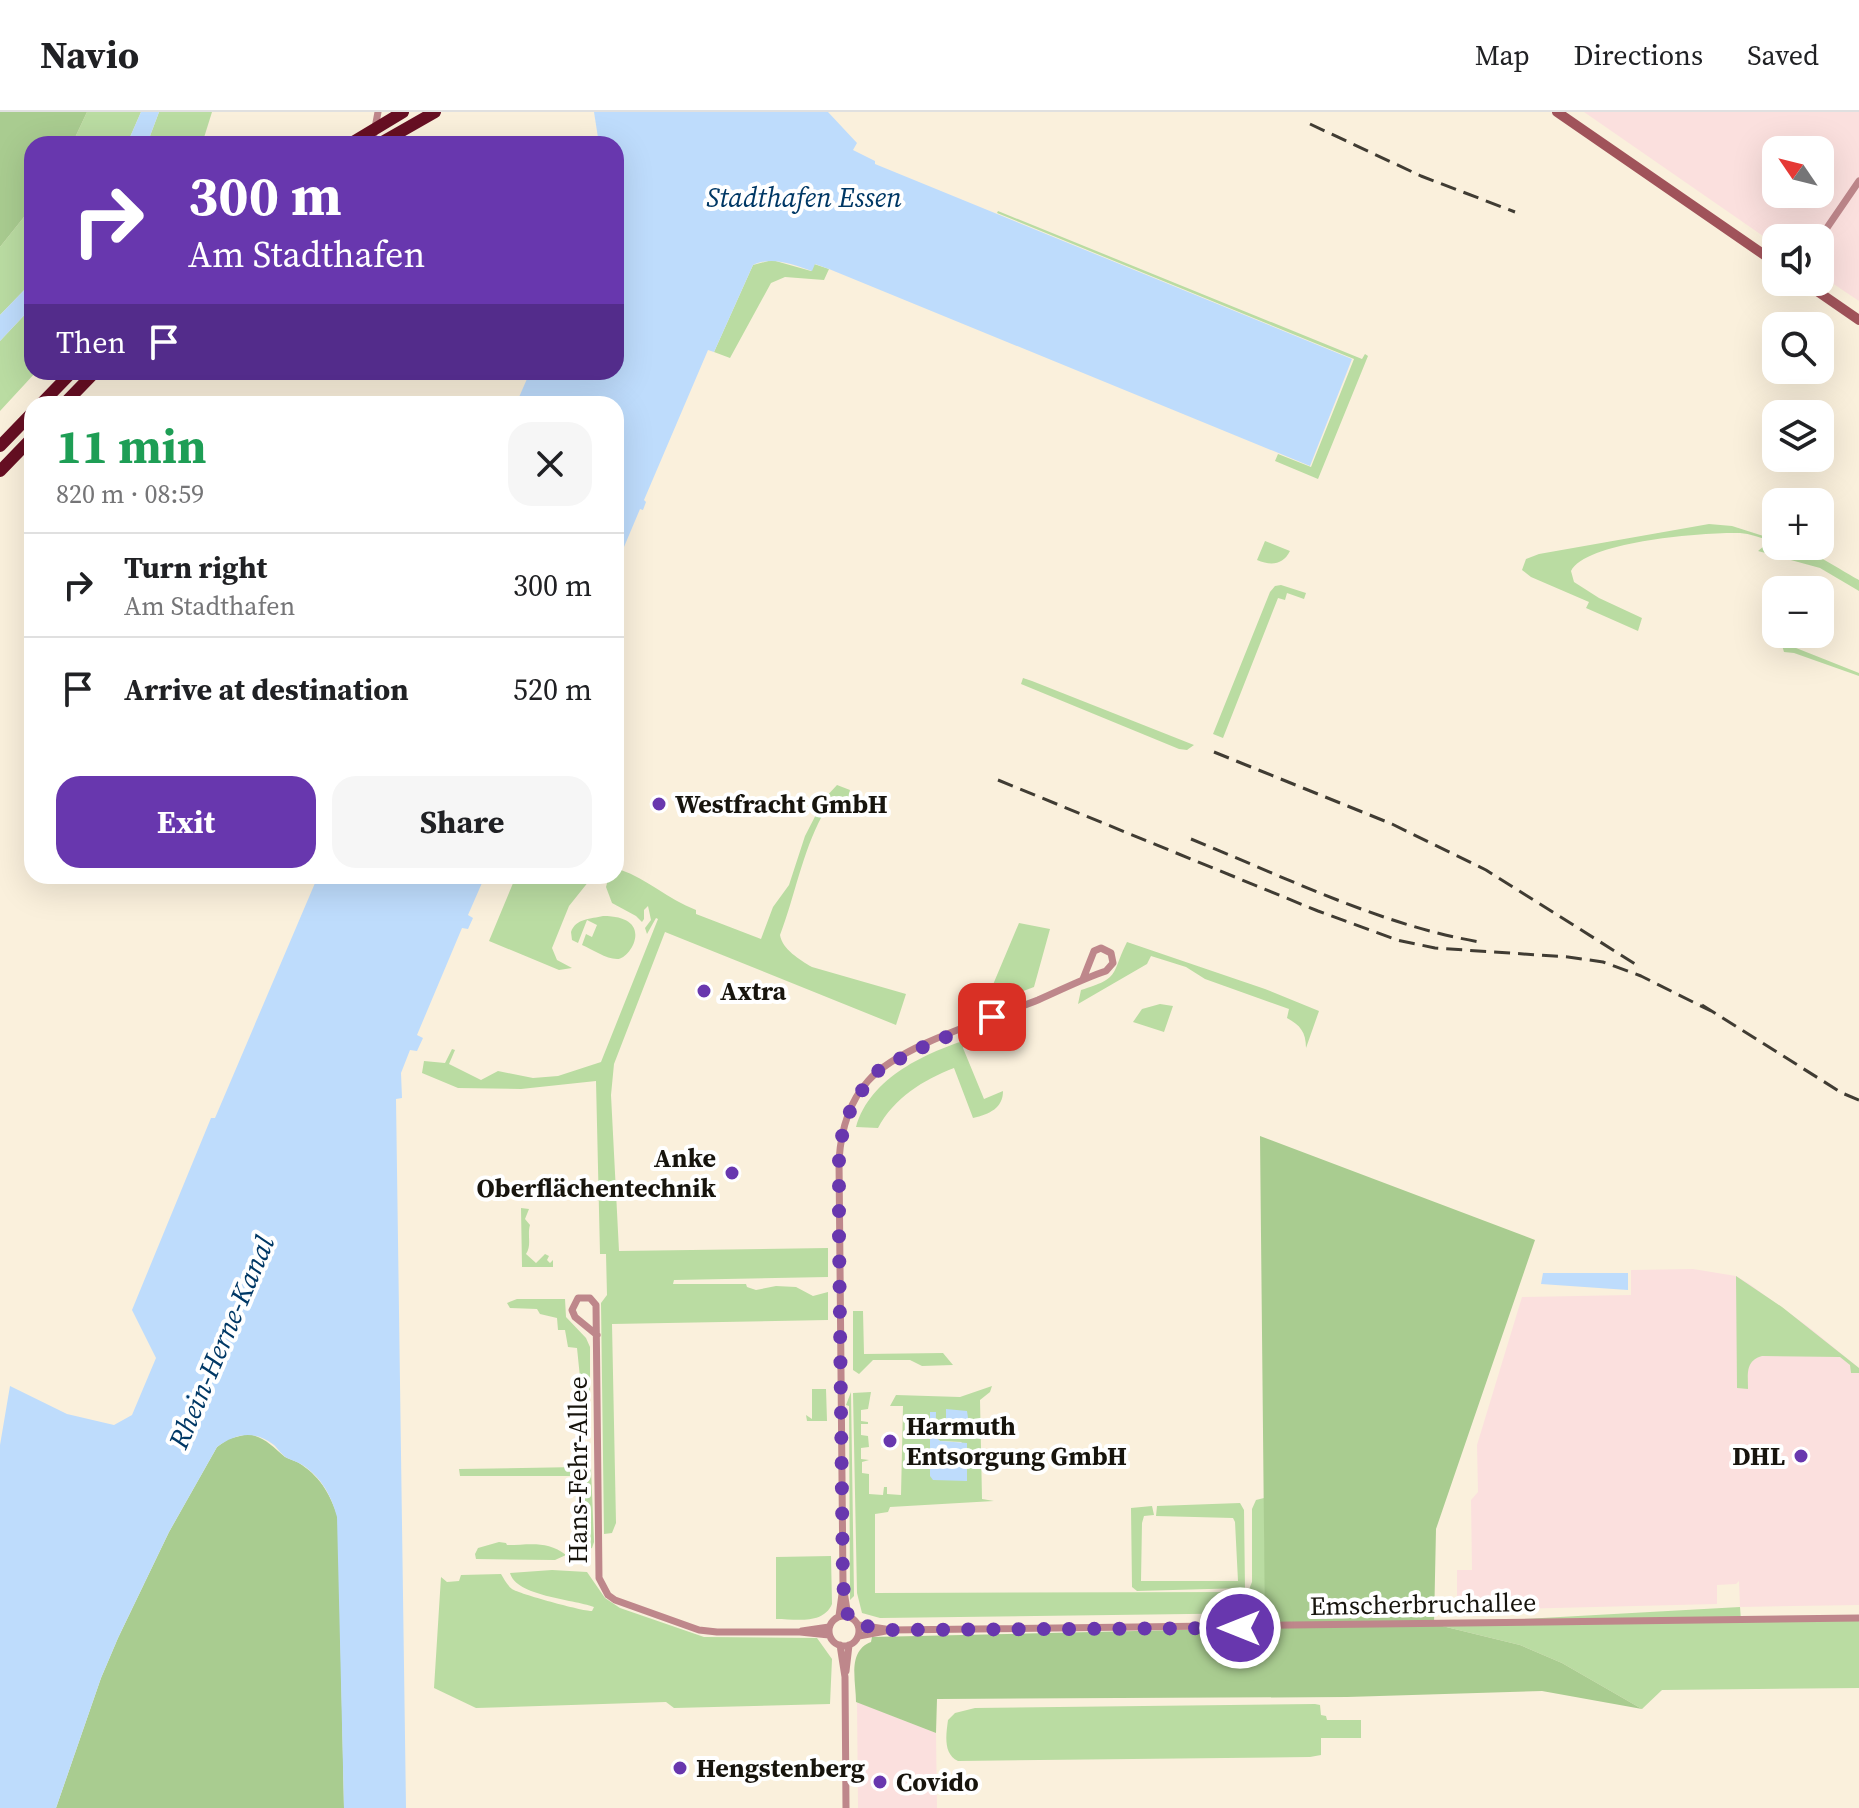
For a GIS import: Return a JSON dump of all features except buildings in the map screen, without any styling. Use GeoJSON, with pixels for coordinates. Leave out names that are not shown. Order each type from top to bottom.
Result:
{"type":"FeatureCollection","features":[{"type":"Feature","properties":{"kind":"highway"},"geometry":{"type":"LineString","coordinates":[[393,136],[435,112]]}},
{"type":"Feature","properties":{"kind":"highway"},"geometry":{"type":"LineString","coordinates":[[363,136],[398,115]]}},
{"type":"Feature","properties":{"kind":"highway"},"geometry":{"type":"LineString","coordinates":[[49,396],[64,380]]}},
{"type":"Feature","properties":{"kind":"highway"},"geometry":{"type":"LineString","coordinates":[[72,396],[87,380]]}},
{"type":"Feature","properties":{"kind":"highway"},"geometry":{"type":"LineString","coordinates":[[0,446],[24,421]]}},
{"type":"Feature","properties":{"kind":"highway"},"geometry":{"type":"LineString","coordinates":[[0,471],[24,446]]}},
{"type":"Feature","properties":{"kind":"street"},"geometry":{"type":"LineString","coordinates":[[374,136],[378,112]]}},
{"type":"Feature","properties":{"kind":"street"},"geometry":{"type":"LineString","coordinates":[[1557,112],[1762,253]]}},
{"type":"Feature","properties":{"kind":"street"},"geometry":{"type":"LineString","coordinates":[[1830,224],[1859,181]]}},
{"type":"Feature","properties":{"kind":"street"},"geometry":{"type":"LineString","coordinates":[[1824,296],[1859,320]]}},
{"type":"Feature","properties":{"kind":"street"},"geometry":{"type":"LineString","coordinates":[[845,1677],[840,1645],[829,1631],[843,1616],[839,1160],[849,1111],[862,1087],[891,1062],[969,1025],[1109,970],[1114,960],[1108,950],[1101,948],[1094,951],[1083,979]]}},
{"type":"Feature","properties":{"kind":"street","name":"Hans-Fehr-Allee"},"geometry":{"type":"LineString","coordinates":[[597,1335],[575,1317],[572,1310],[581,1297],[590,1298],[596,1305],[597,1335],[599,1570],[602,1587],[608,1595],[623,1604],[699,1630],[829,1631]]}},
{"type":"Feature","properties":{"kind":"street"},"geometry":{"type":"LineString","coordinates":[[843,1616],[859,1625],[859,1636],[849,1645],[845,1677],[846,1808]]}},
{"type":"Feature","properties":{"kind":"street","name":"Emscherbruchallee"},"geometry":{"type":"LineString","coordinates":[[859,1625],[891,1630],[1859,1618]]}},
{"type":"Feature","properties":{"kind":"street","name":"Emscherbruchallee"},"geometry":{"type":"LineString","coordinates":[[859,1636],[891,1630]]}},
{"type":"Feature","properties":{"kind":"street"},"geometry":{"type":"LineString","coordinates":[[840,1645],[849,1645]]}},
{"type":"Feature","properties":{"kind":"shaded area"},"geometry":{"type":"Polygon","coordinates":[[[1584,112],[1859,112],[1859,301],[1834,284],[1834,224],[1762,224],[1762,235],[1584,112]]]}},
{"type":"Feature","properties":{"kind":"shaded area"},"geometry":{"type":"Polygon","coordinates":[[[1693,1269],[1736,1276],[1748,1283],[1859,1368],[1859,1605],[1740,1607],[1739,1581],[1736,1584],[1717,1585],[1717,1604],[1457,1608],[1457,1570],[1472,1570],[1471,1500],[1478,1492],[1477,1445],[1522,1297],[1631,1295],[1631,1270],[1693,1269]]]}},
{"type":"Feature","properties":{"kind":"shaded area"},"geometry":{"type":"Polygon","coordinates":[[[857,1702],[936,1733],[937,1808],[858,1808],[857,1702]]]}},
{"type":"Feature","properties":{"kind":"green space"},"geometry":{"type":"Polygon","coordinates":[[[0,112],[87,112],[76,136],[24,136],[24,217],[0,247],[0,112]]]}},
{"type":"Feature","properties":{"kind":"green space"},"geometry":{"type":"Polygon","coordinates":[[[87,112],[141,112],[130,136],[76,136],[87,112]]]}},
{"type":"Feature","properties":{"kind":"green space"},"geometry":{"type":"Polygon","coordinates":[[[159,112],[212,112],[204,136],[150,136],[159,112]]]}},
{"type":"Feature","properties":{"kind":"green space"},"geometry":{"type":"Polygon","coordinates":[[[998,211],[1362,359],[1365,354],[1368,356],[1318,479],[1275,461],[1278,454],[1311,467],[1354,359],[998,211]]]}},
{"type":"Feature","properties":{"kind":"green space"},"geometry":{"type":"Polygon","coordinates":[[[24,217],[24,290],[0,315],[0,247],[24,217]]]}},
{"type":"Feature","properties":{"kind":"green space"},"geometry":{"type":"Polygon","coordinates":[[[772,260],[811,271],[814,264],[829,269],[824,280],[785,277],[771,283],[730,358],[714,352],[753,265],[772,260]]]}},
{"type":"Feature","properties":{"kind":"green space"},"geometry":{"type":"Polygon","coordinates":[[[24,316],[24,380],[29,380],[0,411],[0,341],[24,316]]]}},
{"type":"Feature","properties":{"kind":"green space"},"geometry":{"type":"Polygon","coordinates":[[[1709,524],[1732,526],[1762,536],[1762,538],[1740,533],[1701,534],[1648,540],[1599,552],[1581,561],[1571,571],[1574,582],[1599,598],[1642,618],[1638,631],[1586,608],[1589,602],[1531,577],[1522,570],[1526,559],[1539,554],[1709,524]]]}},
{"type":"Feature","properties":{"kind":"green space"},"geometry":{"type":"Polygon","coordinates":[[[1265,541],[1290,551],[1276,563],[1257,560],[1265,541]]]}},
{"type":"Feature","properties":{"kind":"green space"},"geometry":{"type":"Polygon","coordinates":[[[1791,560],[1823,560],[1859,580],[1859,591],[1834,576],[1820,568],[1791,560]]]}},
{"type":"Feature","properties":{"kind":"green space"},"geometry":{"type":"Polygon","coordinates":[[[1281,585],[1306,593],[1304,599],[1287,593],[1285,600],[1278,598],[1223,738],[1213,734],[1270,592],[1281,585]]]}},
{"type":"Feature","properties":{"kind":"green space"},"geometry":{"type":"Polygon","coordinates":[[[1783,648],[1796,648],[1859,673],[1859,676],[1794,653],[1784,652],[1783,648]]]}},
{"type":"Feature","properties":{"kind":"green space"},"geometry":{"type":"Polygon","coordinates":[[[1023,678],[1194,745],[1187,750],[1179,749],[1021,684],[1023,678]]]}},
{"type":"Feature","properties":{"kind":"green space"},"geometry":{"type":"Polygon","coordinates":[[[837,785],[850,790],[849,794],[858,801],[886,813],[886,817],[838,798],[828,816],[822,816],[804,860],[781,940],[812,967],[906,994],[896,1025],[665,932],[614,1064],[611,1095],[619,1251],[828,1248],[828,1277],[674,1280],[673,1284],[746,1284],[756,1290],[776,1286],[796,1287],[813,1296],[828,1292],[828,1320],[612,1324],[616,1523],[612,1533],[604,1534],[601,1303],[607,1295],[606,1254],[600,1254],[596,1081],[521,1089],[458,1088],[422,1073],[424,1061],[445,1063],[452,1049],[455,1050],[449,1064],[481,1080],[498,1071],[533,1078],[558,1076],[601,1062],[658,919],[647,934],[645,928],[651,920],[648,906],[642,922],[612,903],[607,884],[624,884],[624,871],[696,910],[696,914],[761,939],[773,907],[789,885],[805,836],[824,799],[837,785]]]}},
{"type":"Feature","properties":{"kind":"green space"},"geometry":{"type":"Polygon","coordinates":[[[513,884],[587,884],[569,906],[552,948],[557,960],[572,968],[559,970],[489,941],[513,884]]]}},
{"type":"Feature","properties":{"kind":"green space"},"geometry":{"type":"Polygon","coordinates":[[[603,916],[620,918],[635,930],[633,946],[617,959],[582,945],[586,934],[592,937],[597,925],[587,920],[578,943],[572,940],[571,932],[576,924],[584,920],[603,916]]]}},
{"type":"Feature","properties":{"kind":"green space"},"geometry":{"type":"Polygon","coordinates":[[[1019,923],[1050,929],[1034,987],[984,1006],[1019,923]]]}},
{"type":"Feature","properties":{"kind":"green space"},"geometry":{"type":"Polygon","coordinates":[[[1127,942],[1265,989],[1319,1011],[1306,1048],[1301,1030],[1287,1018],[1289,1009],[1151,956],[1147,964],[1078,1004],[1081,990],[1103,982],[1113,974],[1127,942]]]}},
{"type":"Feature","properties":{"kind":"green space"},"geometry":{"type":"Polygon","coordinates":[[[1160,1004],[1173,1006],[1164,1032],[1133,1022],[1142,1009],[1160,1004]]]}},
{"type":"Feature","properties":{"kind":"green space"},"geometry":{"type":"Polygon","coordinates":[[[972,1038],[966,1041],[963,1048],[984,1099],[1003,1091],[1001,1102],[994,1109],[973,1118],[954,1068],[910,1091],[892,1108],[878,1128],[856,1127],[863,1109],[874,1094],[902,1069],[972,1038]]]}},
{"type":"Feature","properties":{"kind":"green space"},"geometry":{"type":"Polygon","coordinates":[[[1260,1136],[1535,1240],[1436,1529],[1434,1624],[1520,1645],[1562,1663],[1642,1709],[1542,1691],[1347,1697],[937,1699],[936,1733],[856,1702],[856,1659],[872,1637],[1265,1628],[1260,1136]]]}},
{"type":"Feature","properties":{"kind":"green space"},"geometry":{"type":"Polygon","coordinates":[[[521,1208],[529,1209],[525,1219],[530,1225],[526,1254],[536,1263],[545,1254],[549,1256],[547,1260],[550,1263],[553,1260],[553,1267],[522,1267],[521,1208]]]}},
{"type":"Feature","properties":{"kind":"green space"},"geometry":{"type":"Polygon","coordinates":[[[1736,1276],[1782,1307],[1859,1368],[1859,1373],[1851,1373],[1850,1365],[1840,1357],[1762,1356],[1750,1365],[1748,1389],[1737,1388],[1736,1276]]]}},
{"type":"Feature","properties":{"kind":"green space"},"geometry":{"type":"Polygon","coordinates":[[[517,1299],[565,1299],[566,1317],[586,1338],[590,1347],[590,1426],[578,1426],[578,1402],[582,1397],[577,1348],[568,1347],[565,1330],[558,1330],[557,1318],[540,1314],[537,1309],[510,1308],[507,1303],[517,1299]]]}},
{"type":"Feature","properties":{"kind":"green space"},"geometry":{"type":"Polygon","coordinates":[[[853,1311],[863,1311],[864,1354],[943,1353],[953,1365],[922,1366],[910,1360],[873,1360],[859,1374],[853,1370],[853,1311]]]}},
{"type":"Feature","properties":{"kind":"green space"},"geometry":{"type":"Polygon","coordinates":[[[992,1386],[980,1400],[982,1499],[994,1501],[890,1507],[888,1512],[875,1514],[875,1593],[1248,1592],[1252,1582],[1252,1509],[1256,1500],[1264,1498],[1266,1613],[880,1618],[862,1613],[857,1593],[853,1393],[871,1392],[868,1409],[861,1410],[861,1421],[868,1424],[861,1424],[861,1435],[868,1436],[869,1447],[861,1448],[861,1459],[869,1460],[862,1462],[862,1473],[869,1474],[869,1494],[883,1495],[884,1487],[887,1487],[887,1494],[901,1495],[903,1406],[890,1406],[896,1395],[960,1397],[992,1386]],[[936,1412],[930,1476],[962,1442],[940,1441],[935,1437],[936,1412]]]}},
{"type":"Feature","properties":{"kind":"green space"},"geometry":{"type":"Polygon","coordinates":[[[812,1389],[826,1389],[827,1421],[807,1421],[806,1415],[812,1419],[812,1389]]]}},
{"type":"Feature","properties":{"kind":"green space"},"geometry":{"type":"Polygon","coordinates":[[[851,1392],[854,1596],[850,1600],[849,1406],[846,1405],[851,1392]]]}},
{"type":"Feature","properties":{"kind":"green space"},"geometry":{"type":"Polygon","coordinates":[[[248,1434],[264,1440],[285,1457],[309,1470],[324,1488],[338,1517],[344,1808],[56,1808],[101,1678],[169,1532],[217,1447],[228,1439],[248,1434]]]}},
{"type":"Feature","properties":{"kind":"green space"},"geometry":{"type":"Polygon","coordinates":[[[580,1442],[590,1442],[594,1542],[592,1548],[580,1552],[576,1547],[575,1483],[570,1476],[460,1476],[459,1469],[579,1467],[580,1442]]]}},
{"type":"Feature","properties":{"kind":"green space"},"geometry":{"type":"Polygon","coordinates":[[[1240,1503],[1244,1510],[1245,1588],[1137,1591],[1132,1587],[1131,1508],[1152,1506],[1154,1515],[1144,1516],[1142,1523],[1141,1581],[1238,1581],[1233,1518],[1156,1516],[1157,1506],[1240,1503]]]}},
{"type":"Feature","properties":{"kind":"green space"},"geometry":{"type":"Polygon","coordinates":[[[499,1542],[507,1545],[545,1545],[566,1555],[555,1560],[476,1559],[478,1548],[499,1542]]]}},
{"type":"Feature","properties":{"kind":"green space"},"geometry":{"type":"Polygon","coordinates":[[[831,1556],[832,1604],[828,1611],[816,1618],[776,1619],[776,1557],[831,1556]]]}},
{"type":"Feature","properties":{"kind":"green space"},"geometry":{"type":"Polygon","coordinates":[[[552,1570],[587,1572],[605,1598],[620,1608],[704,1637],[817,1638],[832,1659],[830,1704],[674,1708],[666,1702],[476,1708],[434,1688],[441,1577],[447,1582],[459,1581],[461,1575],[501,1574],[512,1589],[592,1611],[594,1607],[533,1592],[514,1581],[510,1573],[552,1570]]]}},
{"type":"Feature","properties":{"kind":"green space"},"geometry":{"type":"Polygon","coordinates":[[[1740,1607],[1741,1620],[1859,1620],[1859,1688],[1662,1690],[1642,1709],[1562,1663],[1520,1645],[1434,1624],[1740,1607]]]}},
{"type":"Feature","properties":{"kind":"green space"},"geometry":{"type":"Polygon","coordinates":[[[1320,1705],[1321,1715],[1326,1716],[1327,1720],[1361,1720],[1361,1738],[1321,1738],[1321,1755],[1310,1757],[958,1761],[950,1754],[947,1744],[948,1720],[955,1713],[975,1708],[1320,1705]]]}},
{"type":"Feature","properties":{"kind":"water"},"geometry":{"type":"Polygon","coordinates":[[[141,112],[159,112],[150,136],[130,136],[141,112]]]}},
{"type":"Feature","properties":{"kind":"water","name":"Stadthafen Essen"},"geometry":{"type":"Polygon","coordinates":[[[594,112],[828,112],[857,143],[853,150],[875,161],[875,164],[1352,359],[1310,466],[829,269],[815,264],[812,271],[782,262],[760,262],[753,265],[714,352],[708,350],[644,500],[643,510],[640,509],[624,547],[624,396],[520,396],[526,380],[624,380],[624,136],[598,136],[594,112]]]}},
{"type":"Feature","properties":{"kind":"water"},"geometry":{"type":"Polygon","coordinates":[[[24,290],[24,316],[0,341],[0,315],[24,290]]]}},
{"type":"Feature","properties":{"kind":"water","name":"Rhein-Herne-Kanal"},"geometry":{"type":"Polygon","coordinates":[[[315,884],[482,884],[468,915],[473,918],[468,929],[462,928],[417,1035],[423,1038],[417,1051],[410,1050],[401,1073],[402,1098],[396,1099],[406,1808],[344,1808],[337,1517],[328,1493],[313,1473],[285,1457],[267,1440],[246,1435],[217,1447],[169,1532],[101,1678],[56,1808],[0,1808],[0,1445],[10,1386],[67,1414],[114,1425],[132,1415],[156,1358],[132,1310],[211,1118],[215,1118],[315,884]]]}},
{"type":"Feature","properties":{"kind":"water"},"geometry":{"type":"Polygon","coordinates":[[[1543,1273],[1628,1273],[1628,1290],[1541,1284],[1543,1273]]]}},
{"type":"Feature","properties":{"kind":"water"},"geometry":{"type":"Polygon","coordinates":[[[946,1409],[967,1411],[969,1425],[964,1425],[964,1431],[946,1430],[946,1409]]]}},
{"type":"Feature","properties":{"kind":"water"},"geometry":{"type":"Polygon","coordinates":[[[930,1412],[936,1412],[935,1437],[940,1441],[967,1443],[967,1481],[933,1480],[930,1476],[930,1412]]]}},
{"type":"Feature","properties":{"kind":"railway"},"geometry":{"type":"LineString","coordinates":[[1310,124],[1421,176],[1515,212]]}},
{"type":"Feature","properties":{"kind":"railway"},"geometry":{"type":"LineString","coordinates":[[1214,752],[1392,824],[1486,870],[1640,967]]}},
{"type":"Feature","properties":{"kind":"railway"},"geometry":{"type":"LineString","coordinates":[[998,780],[1318,911],[1397,940],[1435,948],[1603,962],[1641,976],[1711,1011]]}},
{"type":"Feature","properties":{"kind":"railway"},"geometry":{"type":"LineString","coordinates":[[1191,839],[1369,912],[1480,942]]}},
{"type":"Feature","properties":{"kind":"railway"},"geometry":{"type":"LineString","coordinates":[[1702,1005],[1842,1093],[1859,1100]]}},
{"type":"Feature","properties":{"kind":"place","name":"Westfracht GmbH"},"geometry":{"type":"Point","coordinates":[659,804]}},
{"type":"Feature","properties":{"kind":"place","name":"Axtra"},"geometry":{"type":"Point","coordinates":[704,991]}},
{"type":"Feature","properties":{"kind":"place","name":"Anke Oberflächentechnik"},"geometry":{"type":"Point","coordinates":[732,1173]}},
{"type":"Feature","properties":{"kind":"place","name":"Harmuth Entsorgung GmbH"},"geometry":{"type":"Point","coordinates":[890,1441]}},
{"type":"Feature","properties":{"kind":"place","name":"DHL"},"geometry":{"type":"Point","coordinates":[1801,1456]}},
{"type":"Feature","properties":{"kind":"place","name":"Hengstenberg"},"geometry":{"type":"Point","coordinates":[680,1768]}},
{"type":"Feature","properties":{"kind":"place","name":"Covido"},"geometry":{"type":"Point","coordinates":[880,1782]}},
{"type":"Feature","properties":{"kind":"route"},"geometry":{"type":"LineString","coordinates":[[992,1017],[969,1025],[879,1070],[862,1087],[843,1129],[839,1160],[839,1235],[843,1585],[848,1616],[859,1625],[891,1630],[1240,1628]]}}]}
